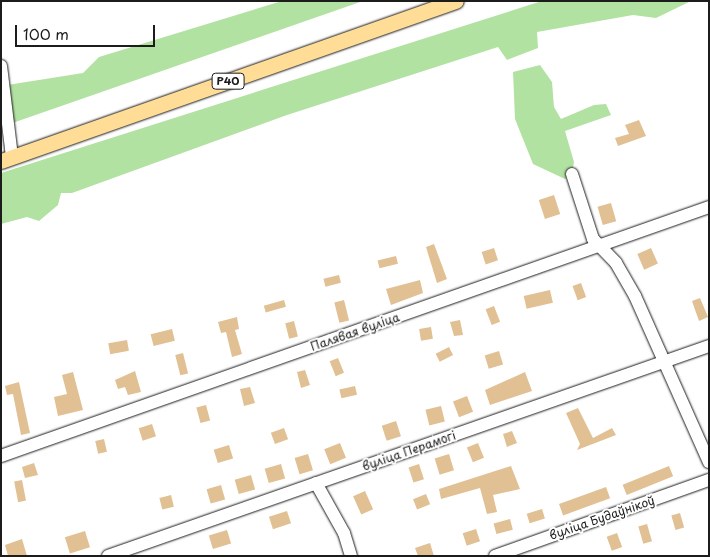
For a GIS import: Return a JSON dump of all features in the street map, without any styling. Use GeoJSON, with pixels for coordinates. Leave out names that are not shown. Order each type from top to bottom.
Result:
{"type":"FeatureCollection","features":[{"type":"Feature","properties":{"kind":"main road","name":"Р40"},"geometry":{"type":"LineString","coordinates":[[7,159],[456,1]]}},
{"type":"Feature","properties":{"kind":"street"},"geometry":{"type":"LineString","coordinates":[[1,66],[7,159]]}},
{"type":"Feature","properties":{"kind":"street"},"geometry":{"type":"LineString","coordinates":[[572,174],[593,239],[616,263],[635,296],[664,362],[705,442],[709,462]]}},
{"type":"Feature","properties":{"kind":"street","name":"Палявая вуліца"},"geometry":{"type":"LineString","coordinates":[[1,456],[709,208]]}},
{"type":"Feature","properties":{"kind":"street","name":"вуліца Перамогі"},"geometry":{"type":"LineString","coordinates":[[108,556],[709,346]]}},
{"type":"Feature","properties":{"kind":"street","name":"вуліца Будаўнікоў"},"geometry":{"type":"LineString","coordinates":[[495,556],[530,550],[709,480]]}},
{"type":"Feature","properties":{"kind":"street"},"geometry":{"type":"LineString","coordinates":[[316,483],[344,533],[351,556]]}},
{"type":"Feature","properties":{"kind":"green space"},"geometry":{"type":"Polygon","coordinates":[[[282,1],[363,1],[1,127],[1,86],[83,73],[99,57],[282,1]]]}},
{"type":"Feature","properties":{"kind":"green space"},"geometry":{"type":"Polygon","coordinates":[[[542,1],[691,1],[656,18],[633,15],[537,32],[538,48],[507,60],[498,47],[287,115],[72,193],[61,193],[58,205],[39,221],[27,217],[1,224],[1,173],[542,1]]]}},
{"type":"Feature","properties":{"kind":"green space"},"geometry":{"type":"Polygon","coordinates":[[[540,65],[552,82],[554,107],[561,119],[594,105],[606,104],[611,115],[565,131],[574,162],[572,174],[565,179],[533,164],[515,119],[513,72],[540,65]]]}},
{"type":"Feature","properties":{"kind":"building"},"geometry":{"type":"Polygon","coordinates":[[[639,120],[646,136],[618,146],[615,138],[629,134],[625,125],[639,120]]]}},
{"type":"Feature","properties":{"kind":"building"},"geometry":{"type":"Polygon","coordinates":[[[554,195],[560,214],[545,219],[539,200],[554,195]]]}},
{"type":"Feature","properties":{"kind":"building"},"geometry":{"type":"Polygon","coordinates":[[[611,203],[616,221],[603,225],[598,207],[611,203]]]}},
{"type":"Feature","properties":{"kind":"building"},"geometry":{"type":"Polygon","coordinates":[[[434,244],[447,279],[437,283],[426,247],[434,244]]]}},
{"type":"Feature","properties":{"kind":"building"},"geometry":{"type":"Polygon","coordinates":[[[494,248],[498,260],[486,264],[482,252],[494,248]]]}},
{"type":"Feature","properties":{"kind":"building"},"geometry":{"type":"Polygon","coordinates":[[[651,248],[658,264],[644,270],[637,254],[651,248]]]}},
{"type":"Feature","properties":{"kind":"building"},"geometry":{"type":"Polygon","coordinates":[[[396,256],[398,264],[379,268],[378,261],[396,256]]]}},
{"type":"Feature","properties":{"kind":"building"},"geometry":{"type":"Polygon","coordinates":[[[339,275],[341,283],[325,287],[323,279],[339,275]]]}},
{"type":"Feature","properties":{"kind":"building"},"geometry":{"type":"Polygon","coordinates":[[[420,280],[423,293],[391,305],[386,289],[420,280]]]}},
{"type":"Feature","properties":{"kind":"building"},"geometry":{"type":"Polygon","coordinates":[[[581,283],[586,297],[578,300],[573,286],[581,283]]]}},
{"type":"Feature","properties":{"kind":"building"},"geometry":{"type":"Polygon","coordinates":[[[550,290],[553,303],[527,309],[524,296],[550,290]]]}},
{"type":"Feature","properties":{"kind":"building"},"geometry":{"type":"Polygon","coordinates":[[[700,298],[708,317],[699,321],[692,301],[700,298]]]}},
{"type":"Feature","properties":{"kind":"building"},"geometry":{"type":"Polygon","coordinates":[[[284,300],[286,307],[266,313],[264,306],[284,300]]]}},
{"type":"Feature","properties":{"kind":"building"},"geometry":{"type":"Polygon","coordinates":[[[344,300],[349,320],[339,323],[334,302],[344,300]]]}},
{"type":"Feature","properties":{"kind":"building"},"geometry":{"type":"Polygon","coordinates":[[[494,306],[500,322],[492,325],[486,309],[494,306]]]}},
{"type":"Feature","properties":{"kind":"building"},"geometry":{"type":"Polygon","coordinates":[[[237,317],[239,329],[235,330],[242,354],[232,357],[226,332],[221,333],[218,322],[237,317]]]}},
{"type":"Feature","properties":{"kind":"building"},"geometry":{"type":"Polygon","coordinates":[[[460,320],[463,335],[454,336],[450,322],[460,320]]]}},
{"type":"Feature","properties":{"kind":"building"},"geometry":{"type":"Polygon","coordinates":[[[294,321],[298,337],[289,339],[285,323],[294,321]]]}},
{"type":"Feature","properties":{"kind":"building"},"geometry":{"type":"Polygon","coordinates":[[[431,327],[433,339],[421,341],[419,329],[431,327]]]}},
{"type":"Feature","properties":{"kind":"building"},"geometry":{"type":"Polygon","coordinates":[[[172,329],[175,341],[154,346],[151,334],[172,329]]]}},
{"type":"Feature","properties":{"kind":"building"},"geometry":{"type":"Polygon","coordinates":[[[127,340],[129,351],[110,354],[108,343],[127,340]]]}},
{"type":"Feature","properties":{"kind":"building"},"geometry":{"type":"Polygon","coordinates":[[[449,347],[453,355],[440,362],[436,354],[449,347]]]}},
{"type":"Feature","properties":{"kind":"building"},"geometry":{"type":"Polygon","coordinates":[[[499,351],[503,364],[489,369],[485,355],[499,351]]]}},
{"type":"Feature","properties":{"kind":"building"},"geometry":{"type":"Polygon","coordinates":[[[183,353],[188,373],[180,375],[175,355],[183,353]]]}},
{"type":"Feature","properties":{"kind":"building"},"geometry":{"type":"Polygon","coordinates":[[[338,358],[344,373],[336,376],[330,361],[338,358]]]}},
{"type":"Feature","properties":{"kind":"building"},"geometry":{"type":"Polygon","coordinates":[[[305,370],[310,385],[301,388],[297,372],[305,370]]]}},
{"type":"Feature","properties":{"kind":"building"},"geometry":{"type":"Polygon","coordinates":[[[135,371],[141,392],[128,395],[125,387],[118,389],[115,380],[135,371]]]}},
{"type":"Feature","properties":{"kind":"building"},"geometry":{"type":"Polygon","coordinates":[[[73,372],[83,410],[58,416],[54,397],[67,394],[62,375],[73,372]]]}},
{"type":"Feature","properties":{"kind":"building"},"geometry":{"type":"Polygon","coordinates":[[[525,372],[532,391],[490,405],[485,390],[525,372]]]}},
{"type":"Feature","properties":{"kind":"building"},"geometry":{"type":"Polygon","coordinates":[[[19,382],[30,433],[21,435],[13,394],[7,395],[5,386],[19,382]]]}},
{"type":"Feature","properties":{"kind":"building"},"geometry":{"type":"Polygon","coordinates":[[[355,386],[357,395],[341,398],[339,390],[355,386]]]}},
{"type":"Feature","properties":{"kind":"building"},"geometry":{"type":"Polygon","coordinates":[[[250,387],[255,403],[244,406],[240,389],[250,387]]]}},
{"type":"Feature","properties":{"kind":"building"},"geometry":{"type":"Polygon","coordinates":[[[467,396],[473,412],[459,417],[453,401],[467,396]]]}},
{"type":"Feature","properties":{"kind":"building"},"geometry":{"type":"Polygon","coordinates":[[[206,405],[210,420],[200,423],[196,408],[206,405]]]}},
{"type":"Feature","properties":{"kind":"building"},"geometry":{"type":"Polygon","coordinates":[[[441,406],[445,422],[429,425],[425,410],[441,406]]]}},
{"type":"Feature","properties":{"kind":"building"},"geometry":{"type":"Polygon","coordinates":[[[578,408],[593,438],[612,428],[616,435],[577,450],[580,444],[566,413],[578,408]]]}},
{"type":"Feature","properties":{"kind":"building"},"geometry":{"type":"Polygon","coordinates":[[[396,421],[401,436],[387,441],[382,426],[396,421]]]}},
{"type":"Feature","properties":{"kind":"building"},"geometry":{"type":"Polygon","coordinates":[[[152,424],[156,436],[143,441],[139,428],[152,424]]]}},
{"type":"Feature","properties":{"kind":"building"},"geometry":{"type":"Polygon","coordinates":[[[284,428],[288,439],[275,444],[271,433],[284,428]]]}},
{"type":"Feature","properties":{"kind":"building"},"geometry":{"type":"Polygon","coordinates":[[[512,431],[517,443],[507,447],[503,434],[512,431]]]}},
{"type":"Feature","properties":{"kind":"building"},"geometry":{"type":"Polygon","coordinates":[[[104,439],[107,452],[98,454],[95,441],[104,439]]]}},
{"type":"Feature","properties":{"kind":"building"},"geometry":{"type":"Polygon","coordinates":[[[340,443],[346,458],[330,464],[324,449],[340,443]]]}},
{"type":"Feature","properties":{"kind":"building"},"geometry":{"type":"Polygon","coordinates":[[[478,443],[484,458],[473,462],[467,447],[478,443]]]}},
{"type":"Feature","properties":{"kind":"building"},"geometry":{"type":"Polygon","coordinates":[[[229,445],[233,458],[218,463],[214,450],[229,445]]]}},
{"type":"Feature","properties":{"kind":"building"},"geometry":{"type":"Polygon","coordinates":[[[308,454],[313,470],[300,474],[295,458],[308,454]]]}},
{"type":"Feature","properties":{"kind":"building"},"geometry":{"type":"Polygon","coordinates":[[[449,454],[454,470],[440,475],[435,458],[449,454]]]}},
{"type":"Feature","properties":{"kind":"building"},"geometry":{"type":"Polygon","coordinates":[[[34,463],[38,475],[25,478],[22,467],[34,463]]]}},
{"type":"Feature","properties":{"kind":"building"},"geometry":{"type":"Polygon","coordinates":[[[281,464],[285,478],[269,483],[265,469],[281,464]]]}},
{"type":"Feature","properties":{"kind":"building"},"geometry":{"type":"Polygon","coordinates":[[[419,464],[424,479],[413,483],[409,467],[419,464]]]}},
{"type":"Feature","properties":{"kind":"building"},"geometry":{"type":"Polygon","coordinates":[[[511,466],[520,489],[493,495],[497,512],[487,514],[480,488],[441,499],[439,489],[511,466]]]}},
{"type":"Feature","properties":{"kind":"building"},"geometry":{"type":"Polygon","coordinates":[[[669,466],[673,476],[627,495],[623,485],[669,466]]]}},
{"type":"Feature","properties":{"kind":"building"},"geometry":{"type":"Polygon","coordinates":[[[251,475],[255,489],[239,494],[235,480],[251,475]]]}},
{"type":"Feature","properties":{"kind":"building"},"geometry":{"type":"Polygon","coordinates":[[[22,480],[26,501],[18,502],[14,482],[22,480]]]}},
{"type":"Feature","properties":{"kind":"building"},"geometry":{"type":"Polygon","coordinates":[[[221,485],[225,499],[211,504],[207,489],[221,485]]]}},
{"type":"Feature","properties":{"kind":"building"},"geometry":{"type":"Polygon","coordinates":[[[606,487],[610,498],[563,515],[559,504],[606,487]]]}},
{"type":"Feature","properties":{"kind":"building"},"geometry":{"type":"Polygon","coordinates":[[[365,491],[373,509],[361,515],[353,496],[365,491]]]}},
{"type":"Feature","properties":{"kind":"building"},"geometry":{"type":"Polygon","coordinates":[[[426,494],[430,504],[417,509],[413,499],[426,494]]]}},
{"type":"Feature","properties":{"kind":"building"},"geometry":{"type":"Polygon","coordinates":[[[171,495],[174,507],[162,510],[159,498],[171,495]]]}},
{"type":"Feature","properties":{"kind":"building"},"geometry":{"type":"Polygon","coordinates":[[[542,509],[545,519],[530,523],[527,514],[542,509]]]}},
{"type":"Feature","properties":{"kind":"building"},"geometry":{"type":"Polygon","coordinates":[[[287,511],[291,523],[273,529],[269,517],[287,511]]]}},
{"type":"Feature","properties":{"kind":"building"},"geometry":{"type":"Polygon","coordinates":[[[680,513],[684,527],[675,530],[671,515],[680,513]]]}},
{"type":"Feature","properties":{"kind":"building"},"geometry":{"type":"Polygon","coordinates":[[[510,519],[513,530],[496,534],[494,523],[510,519]]]}},
{"type":"Feature","properties":{"kind":"building"},"geometry":{"type":"Polygon","coordinates":[[[647,524],[652,541],[643,544],[638,526],[647,524]]]}},
{"type":"Feature","properties":{"kind":"building"},"geometry":{"type":"Polygon","coordinates":[[[476,529],[480,541],[467,546],[463,533],[476,529]]]}},
{"type":"Feature","properties":{"kind":"building"},"geometry":{"type":"Polygon","coordinates":[[[227,530],[231,543],[213,549],[209,536],[227,530]]]}},
{"type":"Feature","properties":{"kind":"building"},"geometry":{"type":"Polygon","coordinates":[[[85,531],[90,547],[70,553],[65,537],[85,531]]]}},
{"type":"Feature","properties":{"kind":"building"},"geometry":{"type":"Polygon","coordinates":[[[617,533],[622,547],[612,551],[607,537],[617,533]]]}},
{"type":"Feature","properties":{"kind":"building"},"geometry":{"type":"Polygon","coordinates":[[[22,539],[27,556],[8,556],[5,545],[22,539]]]}},
{"type":"Feature","properties":{"kind":"building"},"geometry":{"type":"Polygon","coordinates":[[[430,543],[434,556],[418,556],[415,548],[430,543]]]}}]}
